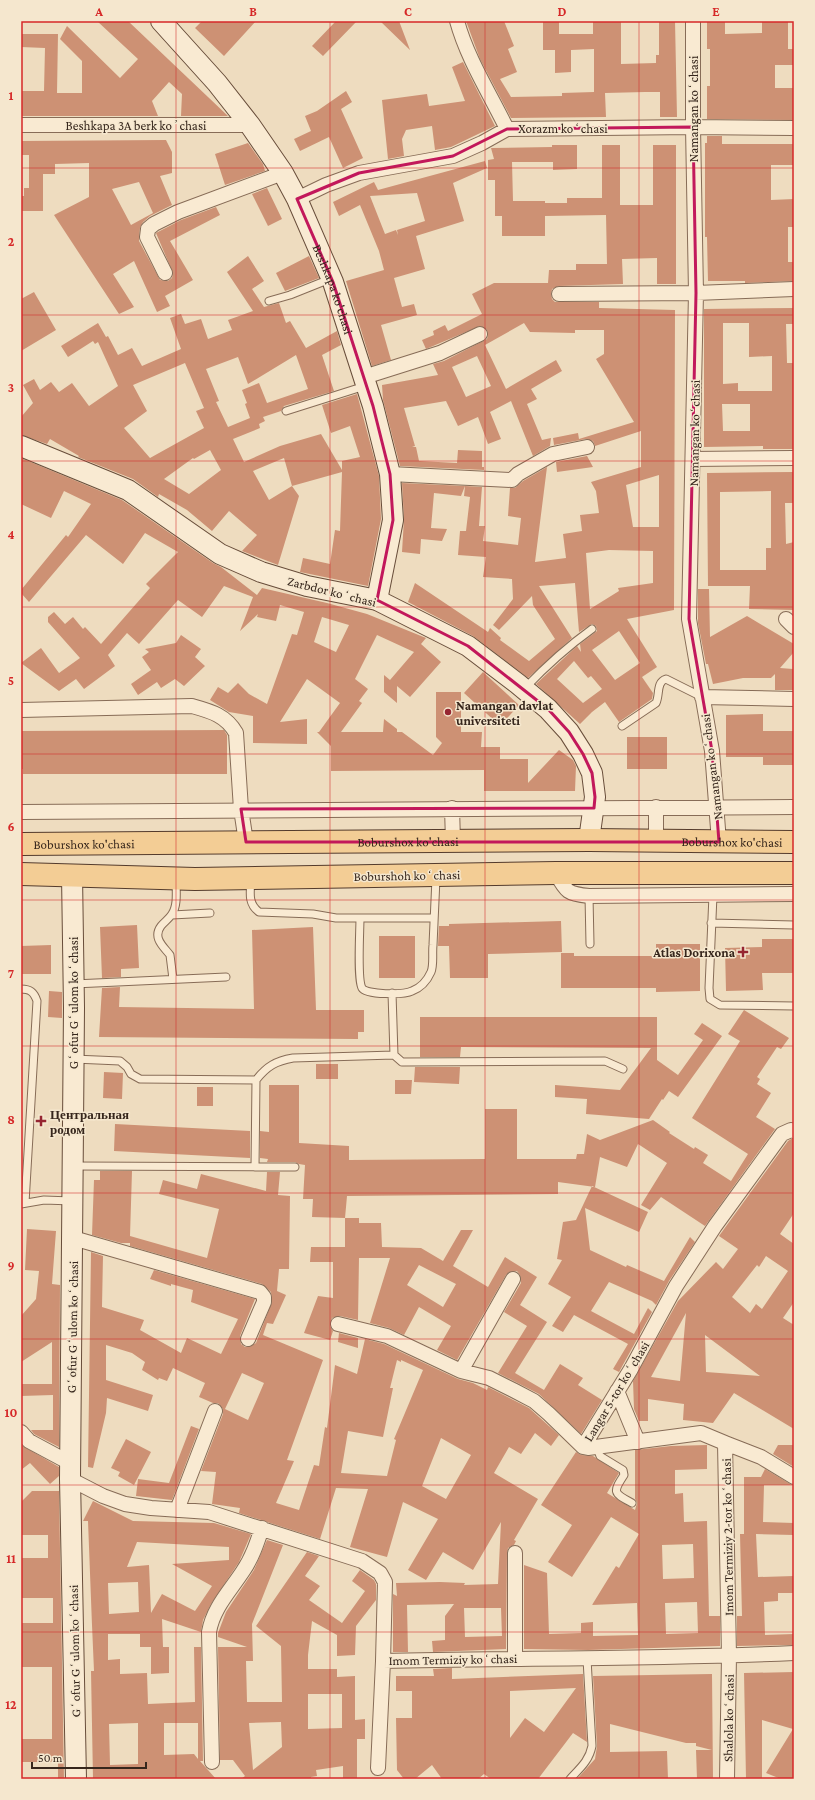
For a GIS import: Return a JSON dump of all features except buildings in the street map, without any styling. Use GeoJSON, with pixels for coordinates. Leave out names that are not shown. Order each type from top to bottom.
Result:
{"type":"FeatureCollection","features":[{"type":"Feature","properties":{"kind":"main road","name":"Boburshox ko'chasi"},"geometry":{"type":"LineString","coordinates":[[21,844],[589,840],[794,842]]}},
{"type":"Feature","properties":{"kind":"main road"},"geometry":{"type":"LineString","coordinates":[[72,844],[72,875]]}},
{"type":"Feature","properties":{"kind":"main road","name":"Boburshoh koʻchasi"},"geometry":{"type":"LineString","coordinates":[[21,874],[176,878],[251,878],[556,873],[794,872]]}},
{"type":"Feature","properties":{"kind":"street","name":"Beshkapa ko'chasi"},"geometry":{"type":"LineString","coordinates":[[161,21],[217,83],[250,125],[283,173],[297,199],[332,279],[365,381],[390,474],[393,520],[377,600]]}},
{"type":"Feature","properties":{"kind":"street"},"geometry":{"type":"LineString","coordinates":[[457,21],[474,63],[507,128]]}},
{"type":"Feature","properties":{"kind":"street","name":"Namangan koʻchasi"},"geometry":{"type":"LineString","coordinates":[[693,21],[692,127],[696,293],[689,619],[712,751],[719,842]]}},
{"type":"Feature","properties":{"kind":"street","name":"Beshkapa 3A berk koʼchasi"},"geometry":{"type":"LineString","coordinates":[[21,125],[250,125]]}},
{"type":"Feature","properties":{"kind":"street","name":"Xorazm koʻchasi"},"geometry":{"type":"LineString","coordinates":[[297,199],[326,185],[359,173],[453,156],[482,143],[507,128],[794,128]]}},
{"type":"Feature","properties":{"kind":"street"},"geometry":{"type":"LineString","coordinates":[[165,273],[147,237],[148,229],[154,224],[178,212],[283,173]]}},
{"type":"Feature","properties":{"kind":"street"},"geometry":{"type":"LineString","coordinates":[[559,294],[696,293],[794,289]]}},
{"type":"Feature","properties":{"kind":"street"},"geometry":{"type":"LineString","coordinates":[[365,381],[440,353],[480,334]]}},
{"type":"Feature","properties":{"kind":"street","name":"Zarbdor koʻchasi"},"geometry":{"type":"LineString","coordinates":[[21,446],[128,490],[220,554],[261,572],[307,586],[377,600],[468,646],[548,709],[569,732],[583,754],[592,773],[595,797],[589,840]]}},
{"type":"Feature","properties":{"kind":"street"},"geometry":{"type":"LineString","coordinates":[[390,474],[512,480],[518,474],[554,454],[587,447]]}},
{"type":"Feature","properties":{"kind":"street"},"geometry":{"type":"LineString","coordinates":[[693,459],[794,458]]}},
{"type":"Feature","properties":{"kind":"street"},"geometry":{"type":"LineString","coordinates":[[702,697],[794,699]]}},
{"type":"Feature","properties":{"kind":"street"},"geometry":{"type":"LineString","coordinates":[[21,710],[192,706],[214,712],[231,724],[236,733],[241,809],[246,842]]}},
{"type":"Feature","properties":{"kind":"street"},"geometry":{"type":"LineString","coordinates":[[656,807],[656,841]]}},
{"type":"Feature","properties":{"kind":"street"},"geometry":{"type":"LineString","coordinates":[[21,812],[241,809],[794,807]]}},
{"type":"Feature","properties":{"kind":"street"},"geometry":{"type":"LineString","coordinates":[[452,808],[453,841]]}},
{"type":"Feature","properties":{"kind":"street"},"geometry":{"type":"LineString","coordinates":[[556,873],[566,891],[574,895],[794,894]]}},
{"type":"Feature","properties":{"kind":"street","name":"Gʻofur Gʻulom koʻchasi"},"geometry":{"type":"LineString","coordinates":[[72,875],[74,1059],[70,1471],[76,1779]]}},
{"type":"Feature","properties":{"kind":"street","name":"Langar 5-tor koʻchasi"},"geometry":{"type":"LineString","coordinates":[[338,1324],[387,1336],[461,1371],[489,1378],[534,1401],[590,1448],[617,1391],[676,1286],[715,1226],[782,1134],[791,1130],[794,1131]]}},
{"type":"Feature","properties":{"kind":"street"},"geometry":{"type":"LineString","coordinates":[[73,1238],[260,1292],[264,1297],[264,1302],[248,1339]]}},
{"type":"Feature","properties":{"kind":"street"},"geometry":{"type":"LineString","coordinates":[[461,1371],[513,1279]]}},
{"type":"Feature","properties":{"kind":"street"},"geometry":{"type":"LineString","coordinates":[[617,1391],[638,1442]]}},
{"type":"Feature","properties":{"kind":"street"},"geometry":{"type":"LineString","coordinates":[[177,1510],[216,1411]]}},
{"type":"Feature","properties":{"kind":"street","name":"Imom Termiziy koʻchasi"},"geometry":{"type":"LineString","coordinates":[[21,1432],[29,1441],[102,1496],[125,1504],[209,1512],[362,1561],[380,1573],[384,1578],[386,1589],[383,1661],[514,1658],[587,1659],[794,1653]]}},
{"type":"Feature","properties":{"kind":"street","name":"Imom Termiziy 2-tor koʻchasi"},"geometry":{"type":"LineString","coordinates":[[590,1448],[701,1434],[725,1443],[729,1656]]}},
{"type":"Feature","properties":{"kind":"street"},"geometry":{"type":"LineString","coordinates":[[725,1443],[762,1457],[794,1477]]}},
{"type":"Feature","properties":{"kind":"street"},"geometry":{"type":"LineString","coordinates":[[212,1762],[210,1621],[214,1612],[244,1569],[262,1528]]}},
{"type":"Feature","properties":{"kind":"street"},"geometry":{"type":"LineString","coordinates":[[514,1658],[515,1553]]}},
{"type":"Feature","properties":{"kind":"street","name":"Shalola koʻchasi"},"geometry":{"type":"LineString","coordinates":[[727,1779],[729,1656]]}},
{"type":"Feature","properties":{"kind":"street"},"geometry":{"type":"LineString","coordinates":[[378,1768],[383,1661]]}},
{"type":"Feature","properties":{"kind":"lane"},"geometry":{"type":"LineString","coordinates":[[269,301],[290,295],[332,279]]}},
{"type":"Feature","properties":{"kind":"lane"},"geometry":{"type":"LineString","coordinates":[[286,411],[365,381]]}},
{"type":"Feature","properties":{"kind":"lane"},"geometry":{"type":"LineString","coordinates":[[524,689],[548,663],[565,648],[592,629]]}},
{"type":"Feature","properties":{"kind":"lane"},"geometry":{"type":"LineString","coordinates":[[622,726],[656,703],[660,684],[663,680],[702,697]]}},
{"type":"Feature","properties":{"kind":"lane"},"geometry":{"type":"LineString","coordinates":[[360,918],[361,987],[365,991],[375,993],[411,992],[421,986],[431,971],[436,875]]}},
{"type":"Feature","properties":{"kind":"lane"},"geometry":{"type":"LineString","coordinates":[[173,979],[170,955],[161,946],[158,940],[158,931],[160,926],[172,915],[176,906],[176,878]]}},
{"type":"Feature","properties":{"kind":"lane"},"geometry":{"type":"LineString","coordinates":[[251,878],[250,900],[253,908],[259,912],[313,914],[336,918],[434,918]]}},
{"type":"Feature","properties":{"kind":"lane"},"geometry":{"type":"LineString","coordinates":[[713,895],[710,999],[720,1005],[794,1006]]}},
{"type":"Feature","properties":{"kind":"lane"},"geometry":{"type":"LineString","coordinates":[[589,896],[590,944]]}},
{"type":"Feature","properties":{"kind":"lane"},"geometry":{"type":"LineString","coordinates":[[172,915],[210,913]]}},
{"type":"Feature","properties":{"kind":"lane"},"geometry":{"type":"LineString","coordinates":[[711,923],[794,925]]}},
{"type":"Feature","properties":{"kind":"lane"},"geometry":{"type":"LineString","coordinates":[[74,984],[226,977]]}},
{"type":"Feature","properties":{"kind":"lane"},"geometry":{"type":"LineString","coordinates":[[21,989],[31,991],[35,995],[37,1001],[23,1204],[44,1200],[72,1201]]}},
{"type":"Feature","properties":{"kind":"lane"},"geometry":{"type":"LineString","coordinates":[[392,993],[394,1055]]}},
{"type":"Feature","properties":{"kind":"lane"},"geometry":{"type":"LineString","coordinates":[[256,1167],[256,1080],[271,1064],[287,1059],[394,1055],[402,1062],[605,1061],[623,1069]]}},
{"type":"Feature","properties":{"kind":"lane"},"geometry":{"type":"LineString","coordinates":[[74,1059],[120,1061],[127,1067],[131,1074],[140,1079],[256,1080]]}},
{"type":"Feature","properties":{"kind":"lane"},"geometry":{"type":"LineString","coordinates":[[73,1166],[296,1167]]}},
{"type":"Feature","properties":{"kind":"lane"},"geometry":{"type":"LineString","coordinates":[[590,1448],[623,1470],[624,1475],[616,1487],[616,1491],[618,1495],[632,1503]]}},
{"type":"Feature","properties":{"kind":"lane"},"geometry":{"type":"LineString","coordinates":[[570,1779],[586,1762],[590,1756],[592,1746],[587,1659]]}},
{"type":"Feature","properties":{"kind":"highlighted area"},"geometry":{"type":"Polygon","coordinates":[[[693,127],[696,293],[689,619],[712,751],[719,842],[246,842],[241,809],[594,808],[595,797],[592,773],[583,754],[569,732],[548,709],[468,646],[377,600],[393,520],[390,474],[373,406],[333,282],[297,199],[359,173],[453,156],[507,129],[693,127]]]}},
{"type":"Feature","properties":{"kind":"place","name":"Namangan davlat universiteti"},"geometry":{"type":"Point","coordinates":[448,712]}},
{"type":"Feature","properties":{"kind":"place","name":"Atlas Dorixona"},"geometry":{"type":"Point","coordinates":[743,952]}},
{"type":"Feature","properties":{"kind":"place","name":"Центральная родом"},"geometry":{"type":"Point","coordinates":[41,1121]}}]}
